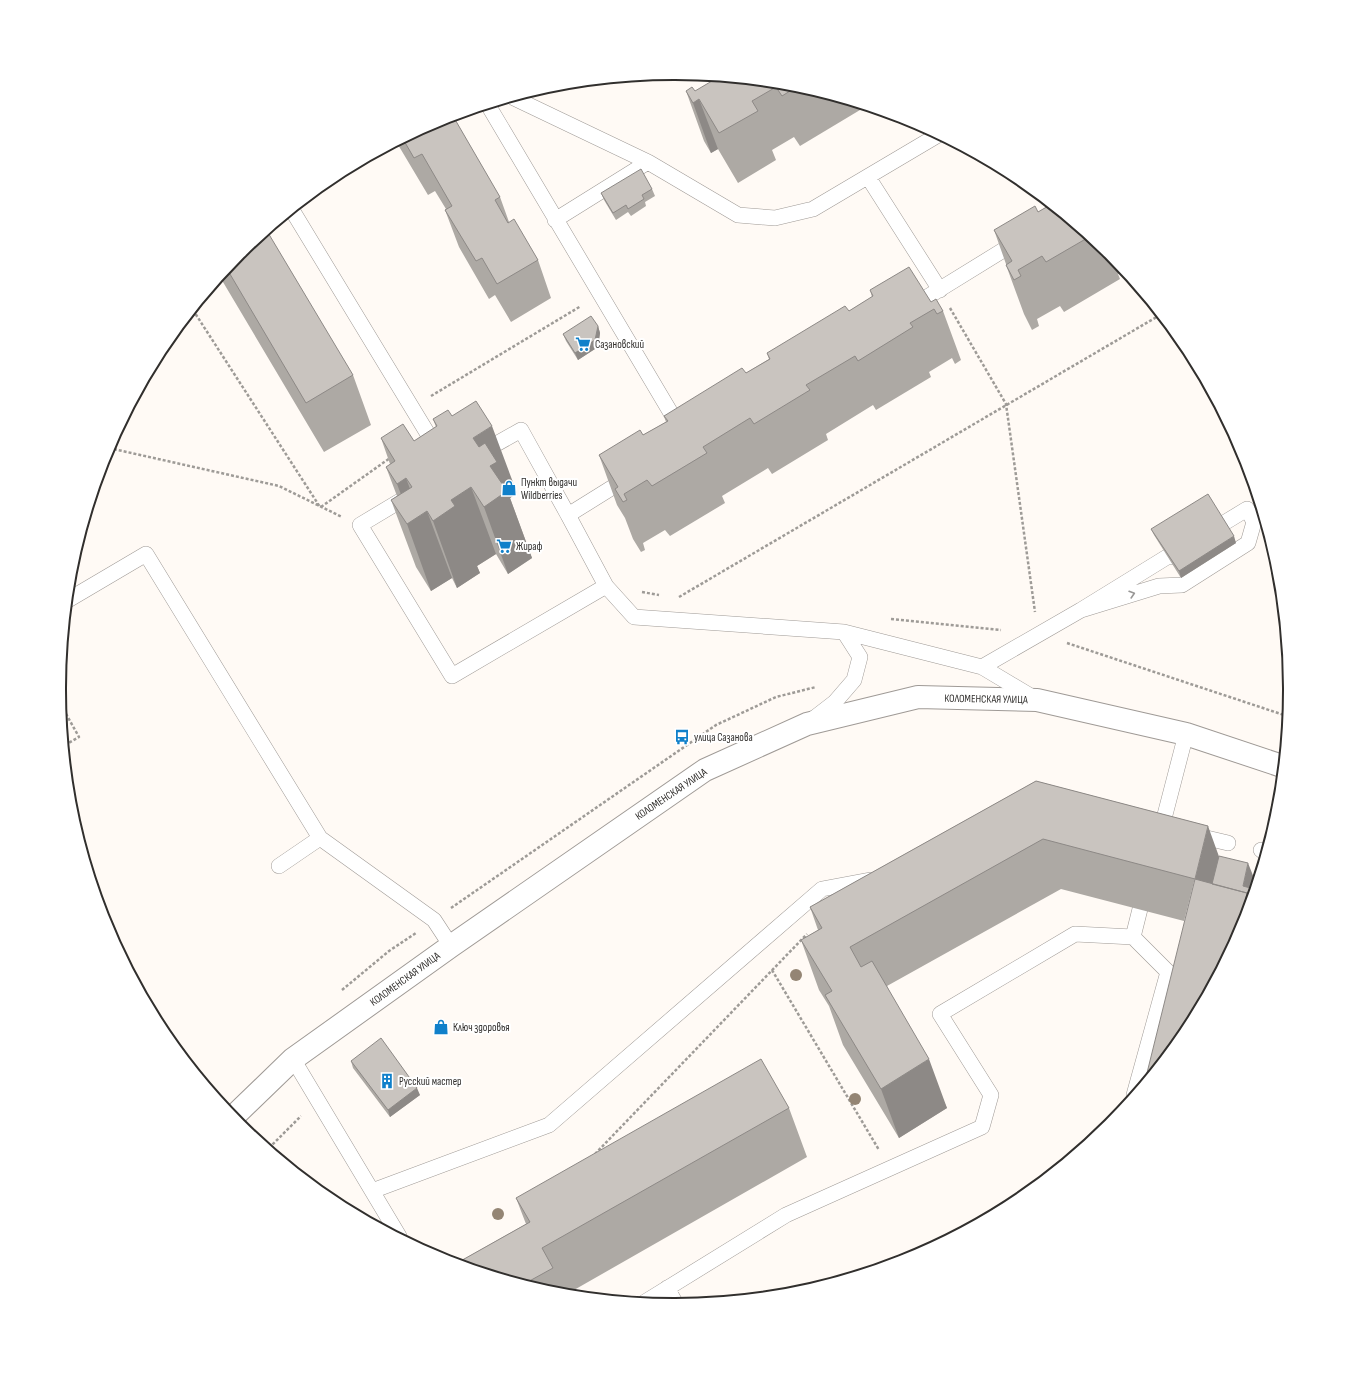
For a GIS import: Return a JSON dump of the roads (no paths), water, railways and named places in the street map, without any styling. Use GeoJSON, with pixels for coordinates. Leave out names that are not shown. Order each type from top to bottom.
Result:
{"type":"FeatureCollection","features":[{"type":"Feature","properties":{"kind":"main road","name":"КОЛОМЕНСКАЯ УЛИЦА"},"geometry":{"type":"LineString","coordinates":[[238,1112],[293,1059],[451,946],[705,770],[806,724],[918,698],[1037,700],[1186,734],[1278,765]]}},
{"type":"Feature","properties":{"kind":"lane"},"geometry":{"type":"LineString","coordinates":[[519,100],[648,162],[738,216],[775,218],[813,209],[933,138]]}},
{"type":"Feature","properties":{"kind":"lane"},"geometry":{"type":"LineString","coordinates":[[490,110],[688,441]]}},
{"type":"Feature","properties":{"kind":"lane"},"geometry":{"type":"LineString","coordinates":[[555,220],[648,162]]}},
{"type":"Feature","properties":{"kind":"lane"},"geometry":{"type":"LineString","coordinates":[[868,177],[940,290]]}},
{"type":"Feature","properties":{"kind":"lane"},"geometry":{"type":"LineString","coordinates":[[294,214],[446,464]]}},
{"type":"Feature","properties":{"kind":"lane"},"geometry":{"type":"LineString","coordinates":[[899,315],[1027,235]]}},
{"type":"Feature","properties":{"kind":"lane"},"geometry":{"type":"LineString","coordinates":[[469,459],[521,430],[606,586],[634,617],[844,632],[982,667],[1037,700]]}},
{"type":"Feature","properties":{"kind":"lane"},"geometry":{"type":"LineString","coordinates":[[568,515],[641,470]]}},
{"type":"Feature","properties":{"kind":"lane"},"geometry":{"type":"LineString","coordinates":[[424,486],[360,525],[452,676],[606,586]]}},
{"type":"Feature","properties":{"kind":"lane"},"geometry":{"type":"LineString","coordinates":[[982,667],[1081,610],[1170,551],[1188,557],[1203,548],[1218,538],[1218,522],[1247,510],[1254,522],[1248,543],[1182,585],[1160,586],[1081,610]]}},
{"type":"Feature","properties":{"kind":"lane"},"geometry":{"type":"LineString","coordinates":[[73,597],[146,554],[320,838],[434,920],[451,946]]}},
{"type":"Feature","properties":{"kind":"lane"},"geometry":{"type":"LineString","coordinates":[[806,724],[835,702],[854,680],[860,657],[844,632]]}},
{"type":"Feature","properties":{"kind":"lane"},"geometry":{"type":"LineString","coordinates":[[1156,849],[1186,734]]}},
{"type":"Feature","properties":{"kind":"lane"},"geometry":{"type":"LineString","coordinates":[[1147,823],[1228,843]]}},
{"type":"Feature","properties":{"kind":"lane"},"geometry":{"type":"LineString","coordinates":[[279,866],[320,838]]}},
{"type":"Feature","properties":{"kind":"lane"},"geometry":{"type":"LineString","coordinates":[[372,1191],[548,1125],[822,889],[881,878]]}},
{"type":"Feature","properties":{"kind":"lane"},"geometry":{"type":"LineString","coordinates":[[1133,937],[1140,910]]}},
{"type":"Feature","properties":{"kind":"lane"},"geometry":{"type":"LineString","coordinates":[[653,1297],[786,1215],[982,1128],[990,1095],[940,1014],[1075,934],[1133,937],[1168,972],[1137,1084]]}},
{"type":"Feature","properties":{"kind":"lane"},"geometry":{"type":"LineString","coordinates":[[293,1059],[395,1230]]}},
{"type":"Feature","properties":{"kind":"lane"},"geometry":{"type":"LineString","coordinates":[[667,1288],[673,1298]]}},
{"type":"Feature","properties":{"kind":"place","name":"Сазановский"},"geometry":{"type":"Point","coordinates":[583,344]}},
{"type":"Feature","properties":{"kind":"place","name":"Пункт выдачи Wildberries"},"geometry":{"type":"Point","coordinates":[509,488]}},
{"type":"Feature","properties":{"kind":"place","name":"Жираф"},"geometry":{"type":"Point","coordinates":[504,546]}},
{"type":"Feature","properties":{"kind":"place","name":"улица Сазанова"},"geometry":{"type":"Point","coordinates":[682,737]}},
{"type":"Feature","properties":{"kind":"place","name":"Ключ здоровья"},"geometry":{"type":"Point","coordinates":[441,1027]}},
{"type":"Feature","properties":{"kind":"place","name":"Русский мастер"},"geometry":{"type":"Point","coordinates":[387,1081]}}]}
